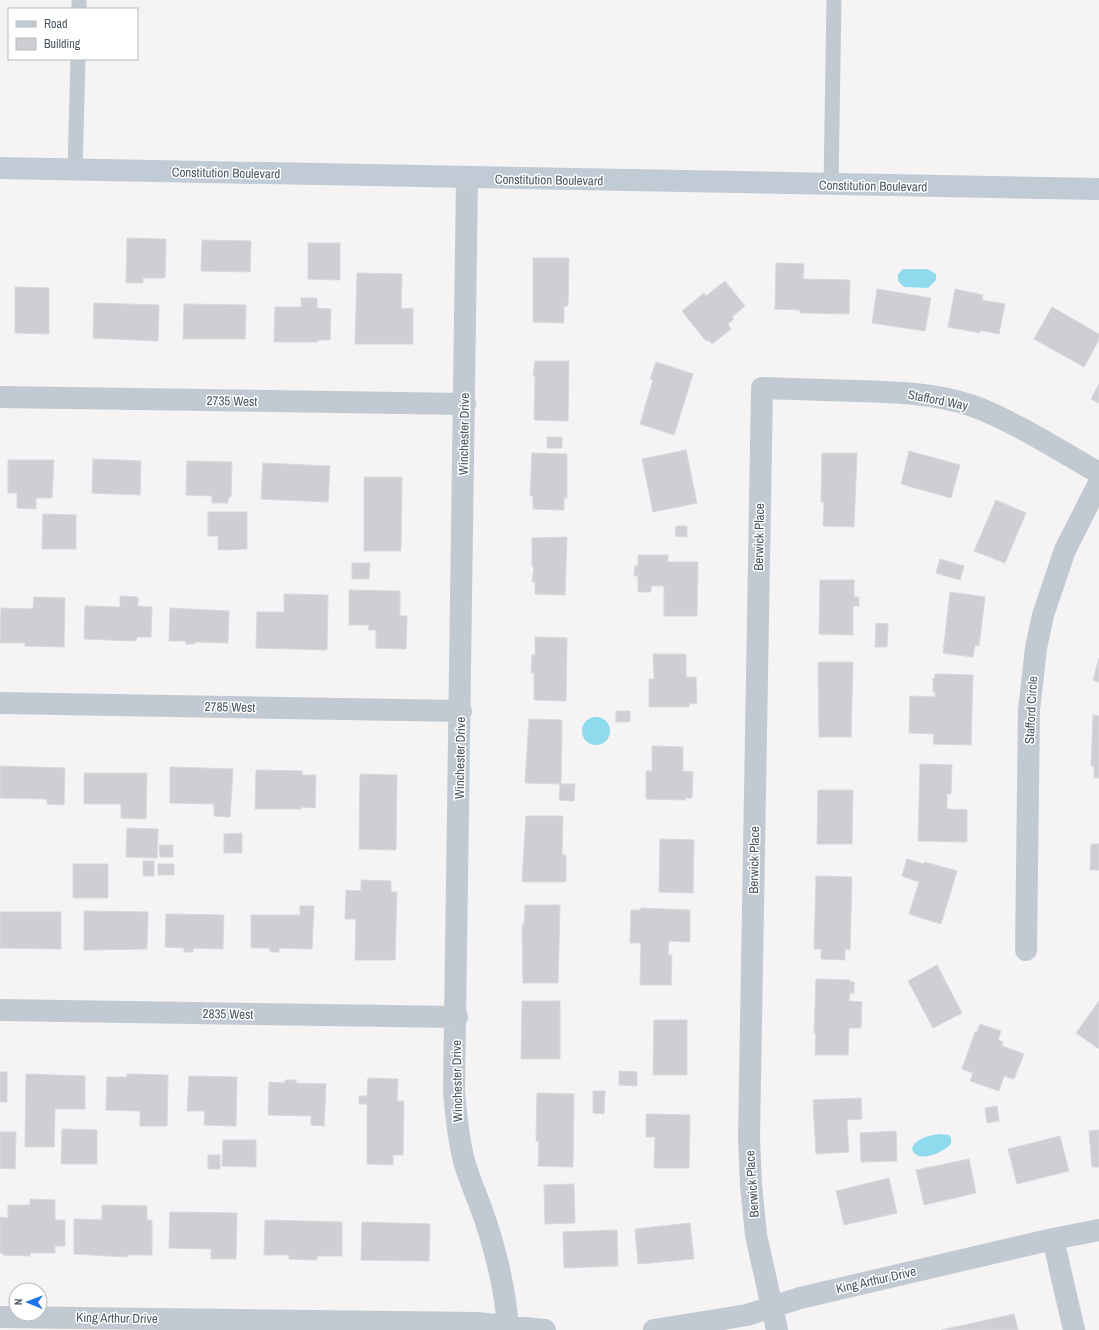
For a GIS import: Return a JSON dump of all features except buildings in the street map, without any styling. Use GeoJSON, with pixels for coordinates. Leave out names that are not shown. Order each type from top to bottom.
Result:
{"type":"FeatureCollection","features":[{"type":"Feature","properties":{"kind":"main road","name":"Constitution Boulevard"},"geometry":{"type":"LineString","coordinates":[[0,168],[1099,189]]}},
{"type":"Feature","properties":{"kind":"street","name":"Winchester Drive"},"geometry":{"type":"LineString","coordinates":[[468,178],[457,1017],[454,1092],[459,1138],[466,1166],[486,1222],[494,1251],[508,1328]]}},
{"type":"Feature","properties":{"kind":"street","name":"Stafford Way"},"geometry":{"type":"LineString","coordinates":[[762,388],[887,392],[927,395],[949,400],[972,406],[996,416],[1099,473]]}},
{"type":"Feature","properties":{"kind":"street","name":"Berwick Place"},"geometry":{"type":"LineString","coordinates":[[762,388],[749,1138],[755,1223],[777,1330]]}},
{"type":"Feature","properties":{"kind":"street","name":"2735 West"},"geometry":{"type":"LineString","coordinates":[[0,397],[465,404]]}},
{"type":"Feature","properties":{"kind":"street","name":"Stafford Circle"},"geometry":{"type":"LineString","coordinates":[[1026,950],[1029,710],[1036,648],[1043,615],[1062,557],[1099,483]]}},
{"type":"Feature","properties":{"kind":"street","name":"2785 West"},"geometry":{"type":"LineString","coordinates":[[0,703],[461,711]]}},
{"type":"Feature","properties":{"kind":"street","name":"2835 West"},"geometry":{"type":"LineString","coordinates":[[0,1010],[457,1017]]}},
{"type":"Feature","properties":{"kind":"street","name":"King Arthur Drive"},"geometry":{"type":"LineString","coordinates":[[654,1330],[734,1318],[800,1298],[1053,1239],[1099,1230]]}},
{"type":"Feature","properties":{"kind":"street"},"geometry":{"type":"LineString","coordinates":[[1053,1239],[1074,1330]]}},
{"type":"Feature","properties":{"kind":"street","name":"King Arthur Drive"},"geometry":{"type":"LineString","coordinates":[[0,1317],[477,1323],[508,1328],[545,1330]]}},
{"type":"Feature","properties":{"kind":"lane"},"geometry":{"type":"LineString","coordinates":[[831,185],[834,0]]}},
{"type":"Feature","properties":{"kind":"lane"},"geometry":{"type":"LineString","coordinates":[[75,170],[78,60]]}},
{"type":"Feature","properties":{"kind":"water"},"geometry":{"type":"Polygon","coordinates":[[[903,269],[927,269],[936,274],[936,280],[928,288],[904,287],[898,281],[898,274],[903,269]]]}},
{"type":"Feature","properties":{"kind":"water"},"geometry":{"type":"Polygon","coordinates":[[[596,717],[606,721],[610,731],[606,741],[596,745],[586,741],[582,731],[586,721],[596,717]]]}},
{"type":"Feature","properties":{"kind":"water"},"geometry":{"type":"Polygon","coordinates":[[[940,1134],[949,1135],[951,1138],[951,1144],[948,1147],[931,1156],[925,1157],[915,1154],[912,1149],[916,1142],[928,1136],[940,1134]]]}}]}
